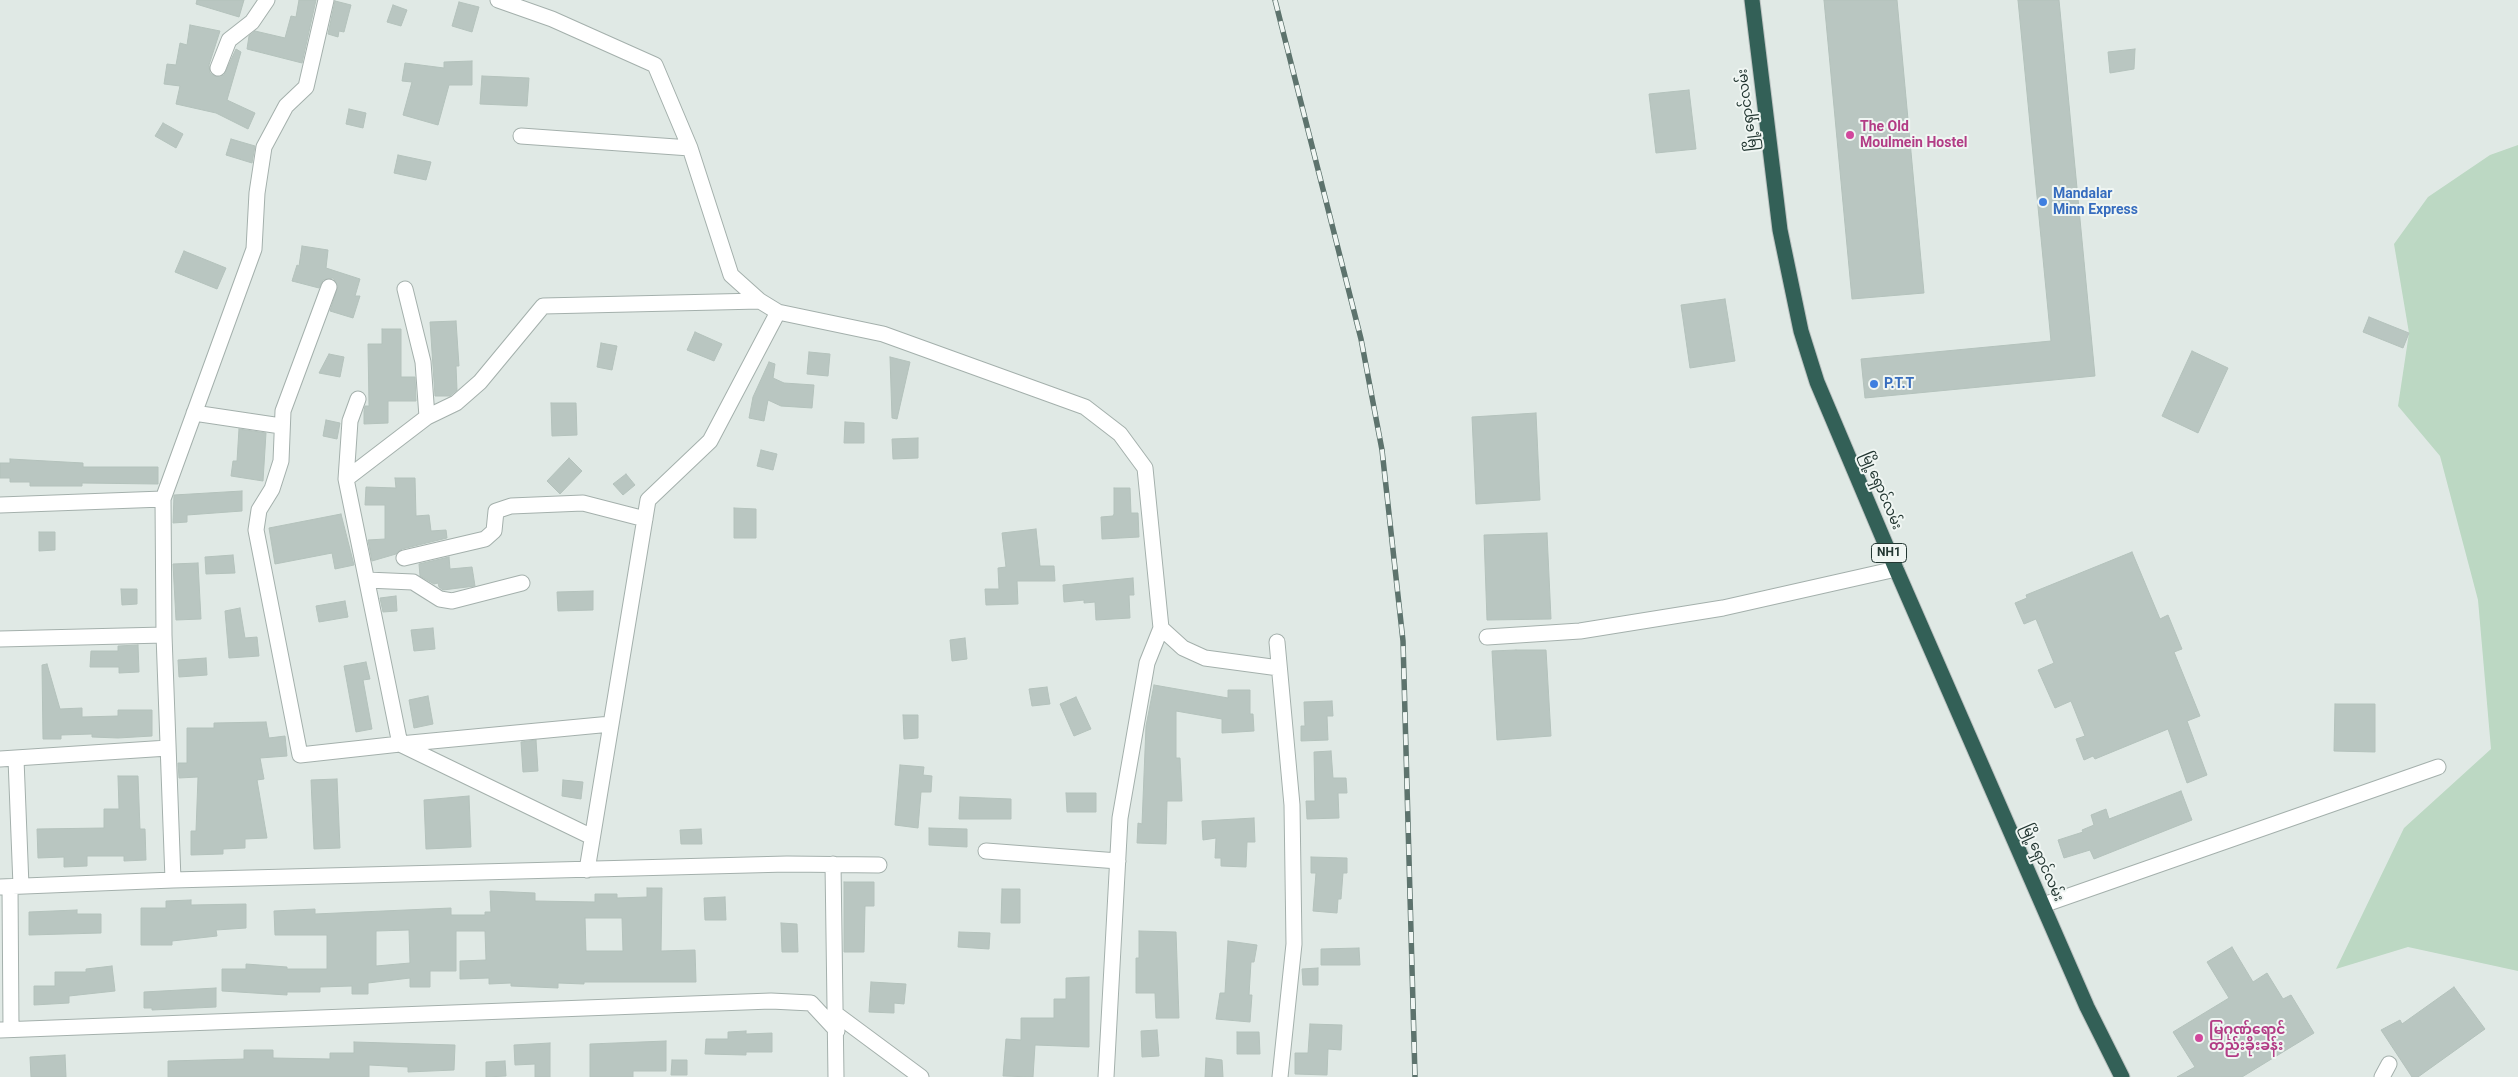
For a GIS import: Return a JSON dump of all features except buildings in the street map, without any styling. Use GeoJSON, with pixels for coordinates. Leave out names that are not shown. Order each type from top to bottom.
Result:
{"type":"FeatureCollection","features":[{"type":"Feature","properties":{"kind":"highway","name":"မြို့ရှောင်လမ်း"},"geometry":{"type":"LineString","coordinates":[[1752,0],[1780,230],[1801,331],[1817,382],[1896,569],[2087,1007],[2122,1077]]}},
{"type":"Feature","properties":{"kind":"street"},"geometry":{"type":"LineString","coordinates":[[218,68],[228,40],[252,22],[266,0]]}},
{"type":"Feature","properties":{"kind":"street"},"geometry":{"type":"LineString","coordinates":[[173,880],[164,635],[163,500],[254,249],[257,193],[264,147],[286,106],[306,87],[326,0]]}},
{"type":"Feature","properties":{"kind":"street"},"geometry":{"type":"LineString","coordinates":[[498,0],[552,19],[655,65],[690,148],[731,274],[760,301],[778,312],[892,337],[1085,407],[1120,434],[1145,468],[1161,628],[1147,663],[1120,818],[1106,1077]]}},
{"type":"Feature","properties":{"kind":"street"},"geometry":{"type":"LineString","coordinates":[[521,136],[690,148]]}},
{"type":"Feature","properties":{"kind":"street"},"geometry":{"type":"LineString","coordinates":[[329,287],[283,411],[281,462],[272,489],[259,510],[256,530],[300,755],[611,724]]}},
{"type":"Feature","properties":{"kind":"street"},"geometry":{"type":"LineString","coordinates":[[405,289],[423,362],[427,416]]}},
{"type":"Feature","properties":{"kind":"street"},"geometry":{"type":"LineString","coordinates":[[346,479],[427,416],[456,403],[480,382],[544,306],[760,301]]}},
{"type":"Feature","properties":{"kind":"street"},"geometry":{"type":"LineString","coordinates":[[587,870],[648,500],[710,441],[778,312]]}},
{"type":"Feature","properties":{"kind":"street"},"geometry":{"type":"LineString","coordinates":[[358,400],[350,421],[346,479],[400,744]]}},
{"type":"Feature","properties":{"kind":"street"},"geometry":{"type":"LineString","coordinates":[[194,413],[281,426]]}},
{"type":"Feature","properties":{"kind":"street"},"geometry":{"type":"LineString","coordinates":[[0,505],[163,500]]}},
{"type":"Feature","properties":{"kind":"street"},"geometry":{"type":"LineString","coordinates":[[404,558],[485,539],[494,531],[496,511],[511,506],[584,503],[645,519]]}},
{"type":"Feature","properties":{"kind":"street"},"geometry":{"type":"LineString","coordinates":[[1487,637],[1580,631],[1723,608],[1896,569]]}},
{"type":"Feature","properties":{"kind":"street"},"geometry":{"type":"LineString","coordinates":[[367,580],[413,582],[440,599],[452,601],[522,583]]}},
{"type":"Feature","properties":{"kind":"street"},"geometry":{"type":"LineString","coordinates":[[1161,628],[1183,648],[1205,658],[1279,668]]}},
{"type":"Feature","properties":{"kind":"street"},"geometry":{"type":"LineString","coordinates":[[0,639],[164,635]]}},
{"type":"Feature","properties":{"kind":"street"},"geometry":{"type":"LineString","coordinates":[[1277,642],[1292,805],[1294,944],[1280,1077]]}},
{"type":"Feature","properties":{"kind":"street"},"geometry":{"type":"LineString","coordinates":[[400,744],[592,837]]}},
{"type":"Feature","properties":{"kind":"street"},"geometry":{"type":"LineString","coordinates":[[0,759],[168,748]]}},
{"type":"Feature","properties":{"kind":"street"},"geometry":{"type":"LineString","coordinates":[[16,758],[6,1029],[771,1001],[810,1003],[837,1032]]}},
{"type":"Feature","properties":{"kind":"street"},"geometry":{"type":"LineString","coordinates":[[2043,905],[2438,767]]}},
{"type":"Feature","properties":{"kind":"street"},"geometry":{"type":"LineString","coordinates":[[986,851],[1118,861]]}},
{"type":"Feature","properties":{"kind":"street"},"geometry":{"type":"LineString","coordinates":[[10,887],[173,880],[832,864],[879,865]]}},
{"type":"Feature","properties":{"kind":"street"},"geometry":{"type":"LineString","coordinates":[[832,864],[837,1032],[836,1077]]}},
{"type":"Feature","properties":{"kind":"street"},"geometry":{"type":"LineString","coordinates":[[836,1014],[921,1077]]}},
{"type":"Feature","properties":{"kind":"green space"},"geometry":{"type":"Polygon","coordinates":[[[2518,145],[2518,971],[2408,947],[2336,969],[2404,828],[2491,749],[2478,600],[2440,456],[2398,406],[2409,333],[2394,244],[2428,197],[2490,155],[2518,145]]]}},
{"type":"Feature","properties":{"kind":"railway"},"geometry":{"type":"LineString","coordinates":[[1275,0],[1361,339],[1382,450],[1403,641],[1415,1077]]}},
{"type":"Feature","properties":{"kind":"place","name":"The Old Moulmein Hostel"},"geometry":{"type":"Point","coordinates":[1850,135]}},
{"type":"Feature","properties":{"kind":"place","name":"Mandalar Minn Express"},"geometry":{"type":"Point","coordinates":[2043,202]}},
{"type":"Feature","properties":{"kind":"place","name":"P.T.T"},"geometry":{"type":"Point","coordinates":[1874,384]}},
{"type":"Feature","properties":{"kind":"place","name":"မြဂုဏ်ရောင် တည်းခိုးခန်း"},"geometry":{"type":"Point","coordinates":[2199,1038]}}]}
